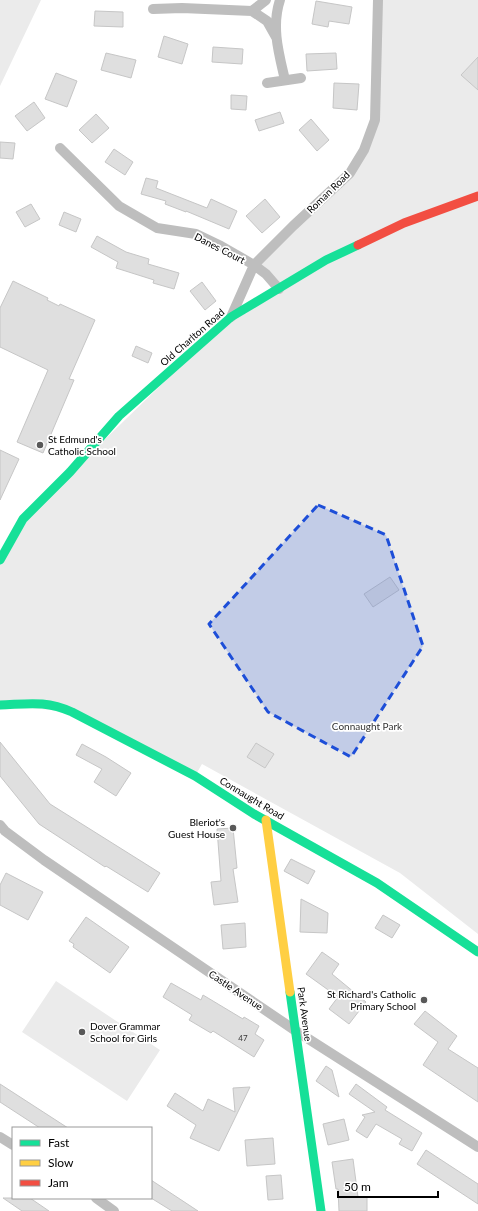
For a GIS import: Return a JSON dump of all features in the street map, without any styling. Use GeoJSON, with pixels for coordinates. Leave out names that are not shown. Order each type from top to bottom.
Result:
{"type":"FeatureCollection","features":[{"type":"Feature","properties":{"kind":"street"},"geometry":{"type":"LineString","coordinates":[[252,10],[266,0]]}},
{"type":"Feature","properties":{"kind":"street"},"geometry":{"type":"LineString","coordinates":[[280,0],[277,8],[276,37],[285,80]]}},
{"type":"Feature","properties":{"kind":"street","name":"Roman Road"},"geometry":{"type":"LineString","coordinates":[[231,317],[254,265],[350,173],[364,150],[375,120],[378,0]]}},
{"type":"Feature","properties":{"kind":"street"},"geometry":{"type":"LineString","coordinates":[[153,9],[182,8],[252,10],[267,21],[276,37]]}},
{"type":"Feature","properties":{"kind":"street"},"geometry":{"type":"LineString","coordinates":[[267,83],[301,78]]}},
{"type":"Feature","properties":{"kind":"street","name":"Danes Court"},"geometry":{"type":"LineString","coordinates":[[60,148],[119,206],[157,228],[196,234],[254,265],[266,274],[280,289]]}},
{"type":"Feature","properties":{"kind":"street","name":"Old Charlton Road"},"geometry":{"type":"LineString","coordinates":[[0,560],[24,519],[70,472],[119,416],[231,317],[280,289],[326,260],[404,223],[478,196]]}},
{"type":"Feature","properties":{"kind":"street","name":"Connaught Road"},"geometry":{"type":"LineString","coordinates":[[0,705],[41,703],[58,706],[195,776],[266,820],[377,883],[478,952]]}},
{"type":"Feature","properties":{"kind":"street","name":"Park Avenue"},"geometry":{"type":"LineString","coordinates":[[266,820],[321,1211]]}},
{"type":"Feature","properties":{"kind":"street","name":"Castle Avenue"},"geometry":{"type":"LineString","coordinates":[[0,825],[5,831],[44,860],[296,1031],[478,1147]]}},
{"type":"Feature","properties":{"kind":"street"},"geometry":{"type":"LineString","coordinates":[[0,1137],[12,1144]]}},
{"type":"Feature","properties":{"kind":"street"},"geometry":{"type":"LineString","coordinates":[[97,1199],[114,1211]]}},
{"type":"Feature","properties":{"kind":"highlighted area"},"geometry":{"type":"Polygon","coordinates":[[[318,505],[386,535],[423,646],[351,757],[268,712],[209,624],[318,505]]]}},
{"type":"Feature","properties":{"kind":"green space"},"geometry":{"type":"Polygon","coordinates":[[[0,0],[41,0],[0,86],[0,0]]]}},
{"type":"Feature","properties":{"kind":"green space","name":"Connaught Park"},"geometry":{"type":"Polygon","coordinates":[[[378,0],[478,0],[478,934],[400,873],[202,764],[195,776],[72,712],[0,705],[0,560],[23,519],[231,317],[279,289],[254,265],[350,173],[375,120],[378,0]]]}},
{"type":"Feature","properties":{"kind":"green space"},"geometry":{"type":"Polygon","coordinates":[[[56,981],[160,1050],[127,1101],[22,1032],[56,981]]]}},
{"type":"Feature","properties":{"kind":"building"},"geometry":{"type":"Polygon","coordinates":[[[316,1],[352,7],[349,24],[329,21],[328,27],[312,24],[316,1]]]}},
{"type":"Feature","properties":{"kind":"building"},"geometry":{"type":"Polygon","coordinates":[[[95,11],[123,12],[123,27],[94,26],[95,11]]]}},
{"type":"Feature","properties":{"kind":"building"},"geometry":{"type":"Polygon","coordinates":[[[164,36],[188,44],[182,64],[158,57],[164,36]]]}},
{"type":"Feature","properties":{"kind":"building"},"geometry":{"type":"Polygon","coordinates":[[[213,47],[243,49],[242,64],[212,62],[213,47]]]}},
{"type":"Feature","properties":{"kind":"building"},"geometry":{"type":"Polygon","coordinates":[[[106,53],[136,60],[131,78],[101,70],[106,53]]]}},
{"type":"Feature","properties":{"kind":"building"},"geometry":{"type":"Polygon","coordinates":[[[336,53],[337,69],[307,71],[306,54],[336,53]]]}},
{"type":"Feature","properties":{"kind":"building"},"geometry":{"type":"Polygon","coordinates":[[[478,57],[478,90],[461,75],[478,57]]]}},
{"type":"Feature","properties":{"kind":"building"},"geometry":{"type":"Polygon","coordinates":[[[56,73],[77,81],[67,107],[45,99],[56,73]]]}},
{"type":"Feature","properties":{"kind":"building"},"geometry":{"type":"Polygon","coordinates":[[[334,83],[359,84],[357,110],[333,108],[334,83]]]}},
{"type":"Feature","properties":{"kind":"building"},"geometry":{"type":"Polygon","coordinates":[[[231,95],[247,96],[246,110],[231,109],[231,95]]]}},
{"type":"Feature","properties":{"kind":"building"},"geometry":{"type":"Polygon","coordinates":[[[34,102],[45,118],[27,131],[15,116],[34,102]]]}},
{"type":"Feature","properties":{"kind":"building"},"geometry":{"type":"Polygon","coordinates":[[[280,112],[284,123],[259,131],[255,120],[280,112]]]}},
{"type":"Feature","properties":{"kind":"building"},"geometry":{"type":"Polygon","coordinates":[[[96,114],[109,128],[92,143],[79,130],[96,114]]]}},
{"type":"Feature","properties":{"kind":"building"},"geometry":{"type":"Polygon","coordinates":[[[311,119],[329,140],[317,151],[299,130],[311,119]]]}},
{"type":"Feature","properties":{"kind":"building"},"geometry":{"type":"Polygon","coordinates":[[[0,142],[15,143],[13,159],[0,158],[0,142]]]}},
{"type":"Feature","properties":{"kind":"building"},"geometry":{"type":"Polygon","coordinates":[[[114,149],[133,162],[125,175],[105,162],[114,149]]]}},
{"type":"Feature","properties":{"kind":"building"},"geometry":{"type":"Polygon","coordinates":[[[146,178],[158,181],[156,188],[207,208],[211,199],[237,211],[229,229],[165,204],[166,201],[141,194],[146,178]]]}},
{"type":"Feature","properties":{"kind":"building"},"geometry":{"type":"Polygon","coordinates":[[[265,199],[280,217],[262,233],[246,216],[265,199]]]}},
{"type":"Feature","properties":{"kind":"building"},"geometry":{"type":"Polygon","coordinates":[[[31,204],[40,219],[25,227],[16,212],[31,204]]]}},
{"type":"Feature","properties":{"kind":"building"},"geometry":{"type":"Polygon","coordinates":[[[64,212],[81,219],[76,232],[59,225],[64,212]]]}},
{"type":"Feature","properties":{"kind":"building"},"geometry":{"type":"Polygon","coordinates":[[[97,236],[126,252],[149,259],[148,264],[179,273],[174,289],[153,283],[154,280],[116,268],[118,262],[91,247],[97,236]]]}},
{"type":"Feature","properties":{"kind":"building"},"geometry":{"type":"Polygon","coordinates":[[[13,281],[48,298],[47,300],[59,306],[60,304],[95,320],[69,379],[74,380],[43,453],[17,442],[48,370],[0,347],[0,308],[13,281]]]}},
{"type":"Feature","properties":{"kind":"building"},"geometry":{"type":"Polygon","coordinates":[[[202,282],[216,301],[205,310],[190,291],[202,282]]]}},
{"type":"Feature","properties":{"kind":"building"},"geometry":{"type":"Polygon","coordinates":[[[136,346],[152,353],[148,363],[132,356],[136,346]]]}},
{"type":"Feature","properties":{"kind":"building"},"geometry":{"type":"Polygon","coordinates":[[[0,450],[19,459],[0,500],[0,450]]]}},
{"type":"Feature","properties":{"kind":"building"},"geometry":{"type":"Polygon","coordinates":[[[390,577],[399,590],[373,607],[364,594],[390,577]]]}},
{"type":"Feature","properties":{"kind":"building"},"geometry":{"type":"Polygon","coordinates":[[[0,742],[50,804],[160,873],[148,892],[106,866],[105,867],[39,824],[0,776],[0,742]]]}},
{"type":"Feature","properties":{"kind":"building"},"geometry":{"type":"Polygon","coordinates":[[[256,743],[274,754],[265,768],[247,757],[256,743]]]}},
{"type":"Feature","properties":{"kind":"building"},"geometry":{"type":"Polygon","coordinates":[[[82,744],[131,773],[116,796],[94,782],[102,769],[76,755],[82,744]]]}},
{"type":"Feature","properties":{"kind":"building"},"geometry":{"type":"Polygon","coordinates":[[[233,828],[237,868],[233,869],[238,902],[214,905],[211,882],[221,881],[217,829],[233,828]]]}},
{"type":"Feature","properties":{"kind":"building"},"geometry":{"type":"Polygon","coordinates":[[[291,859],[315,871],[308,884],[284,871],[291,859]]]}},
{"type":"Feature","properties":{"kind":"building"},"geometry":{"type":"Polygon","coordinates":[[[6,873],[43,892],[28,920],[0,905],[0,885],[6,873]]]}},
{"type":"Feature","properties":{"kind":"building"},"geometry":{"type":"Polygon","coordinates":[[[301,899],[328,913],[327,933],[300,932],[301,899]]]}},
{"type":"Feature","properties":{"kind":"building"},"geometry":{"type":"Polygon","coordinates":[[[383,915],[400,925],[392,938],[375,928],[383,915]]]}},
{"type":"Feature","properties":{"kind":"building"},"geometry":{"type":"Polygon","coordinates":[[[86,917],[129,947],[110,973],[73,947],[74,944],[69,941],[86,917]]]}},
{"type":"Feature","properties":{"kind":"building"},"geometry":{"type":"Polygon","coordinates":[[[245,923],[246,947],[223,949],[221,925],[245,923]]]}},
{"type":"Feature","properties":{"kind":"building"},"geometry":{"type":"Polygon","coordinates":[[[322,952],[339,964],[332,974],[366,1002],[349,1024],[329,1009],[338,997],[306,974],[322,952]]]}},
{"type":"Feature","properties":{"kind":"building"},"geometry":{"type":"Polygon","coordinates":[[[171,983],[201,1000],[203,995],[243,1019],[244,1017],[259,1026],[255,1034],[264,1040],[254,1057],[213,1031],[211,1033],[189,1020],[192,1015],[163,997],[171,983]]]}},
{"type":"Feature","properties":{"kind":"building"},"geometry":{"type":"Polygon","coordinates":[[[425,1011],[457,1036],[448,1049],[478,1068],[478,1102],[423,1065],[438,1042],[414,1024],[425,1011]]]}},
{"type":"Feature","properties":{"kind":"building"},"geometry":{"type":"Polygon","coordinates":[[[326,1066],[332,1070],[339,1097],[316,1081],[326,1066]]]}},
{"type":"Feature","properties":{"kind":"building"},"geometry":{"type":"Polygon","coordinates":[[[0,1084],[66,1127],[38,1127],[0,1102],[0,1084]]]}},
{"type":"Feature","properties":{"kind":"building"},"geometry":{"type":"Polygon","coordinates":[[[356,1084],[387,1107],[385,1110],[422,1133],[412,1151],[399,1144],[402,1139],[376,1124],[367,1138],[356,1131],[365,1117],[362,1115],[375,1112],[349,1094],[356,1084]]]}},
{"type":"Feature","properties":{"kind":"building"},"geometry":{"type":"Polygon","coordinates":[[[250,1087],[219,1151],[190,1138],[196,1125],[167,1106],[175,1093],[203,1111],[208,1099],[235,1112],[233,1088],[250,1087]]]}},
{"type":"Feature","properties":{"kind":"building"},"geometry":{"type":"Polygon","coordinates":[[[344,1119],[349,1140],[328,1145],[323,1124],[344,1119]]]}},
{"type":"Feature","properties":{"kind":"building"},"geometry":{"type":"Polygon","coordinates":[[[273,1138],[275,1164],[247,1166],[245,1140],[273,1138]]]}},
{"type":"Feature","properties":{"kind":"building"},"geometry":{"type":"Polygon","coordinates":[[[426,1150],[478,1184],[478,1204],[417,1164],[426,1150]]]}},
{"type":"Feature","properties":{"kind":"building"},"geometry":{"type":"Polygon","coordinates":[[[353,1159],[358,1197],[367,1197],[367,1211],[339,1211],[338,1189],[336,1189],[332,1162],[353,1159]]]}},
{"type":"Feature","properties":{"kind":"building"},"geometry":{"type":"Polygon","coordinates":[[[281,1175],[283,1199],[268,1200],[266,1176],[281,1175]]]}},
{"type":"Feature","properties":{"kind":"building"},"geometry":{"type":"Polygon","coordinates":[[[152,1181],[198,1211],[172,1211],[152,1199],[152,1181]]]}},
{"type":"Feature","properties":{"kind":"building"},"geometry":{"type":"Polygon","coordinates":[[[3,1198],[31,1199],[49,1211],[22,1211],[3,1198]]]}},
{"type":"Feature","properties":{"kind":"traffic: fast"},"geometry":{"type":"LineString","coordinates":[[0,560],[23,519],[70,472],[119,416],[231,317],[326,260],[358,245]]}},
{"type":"Feature","properties":{"kind":"traffic: fast"},"geometry":{"type":"LineString","coordinates":[[0,705],[45,704],[72,712],[195,776],[254,814],[377,883],[478,952]]}},
{"type":"Feature","properties":{"kind":"traffic: fast"},"geometry":{"type":"LineString","coordinates":[[290,992],[321,1211]]}},
{"type":"Feature","properties":{"kind":"traffic: slow"},"geometry":{"type":"LineString","coordinates":[[266,820],[290,992]]}},
{"type":"Feature","properties":{"kind":"traffic: jam"},"geometry":{"type":"LineString","coordinates":[[358,245],[404,223],[478,196]]}},
{"type":"Feature","properties":{"kind":"place","name":"St Edmund's Catholic School"},"geometry":{"type":"Point","coordinates":[40,445]}},
{"type":"Feature","properties":{"kind":"place","name":"Bleriot's Guest House"},"geometry":{"type":"Point","coordinates":[233,828]}},
{"type":"Feature","properties":{"kind":"place","name":"St Richard's Catholic Primary School"},"geometry":{"type":"Point","coordinates":[424,1000]}},
{"type":"Feature","properties":{"kind":"place","name":"Dover Grammar School for Girls"},"geometry":{"type":"Point","coordinates":[82,1032]}}]}
